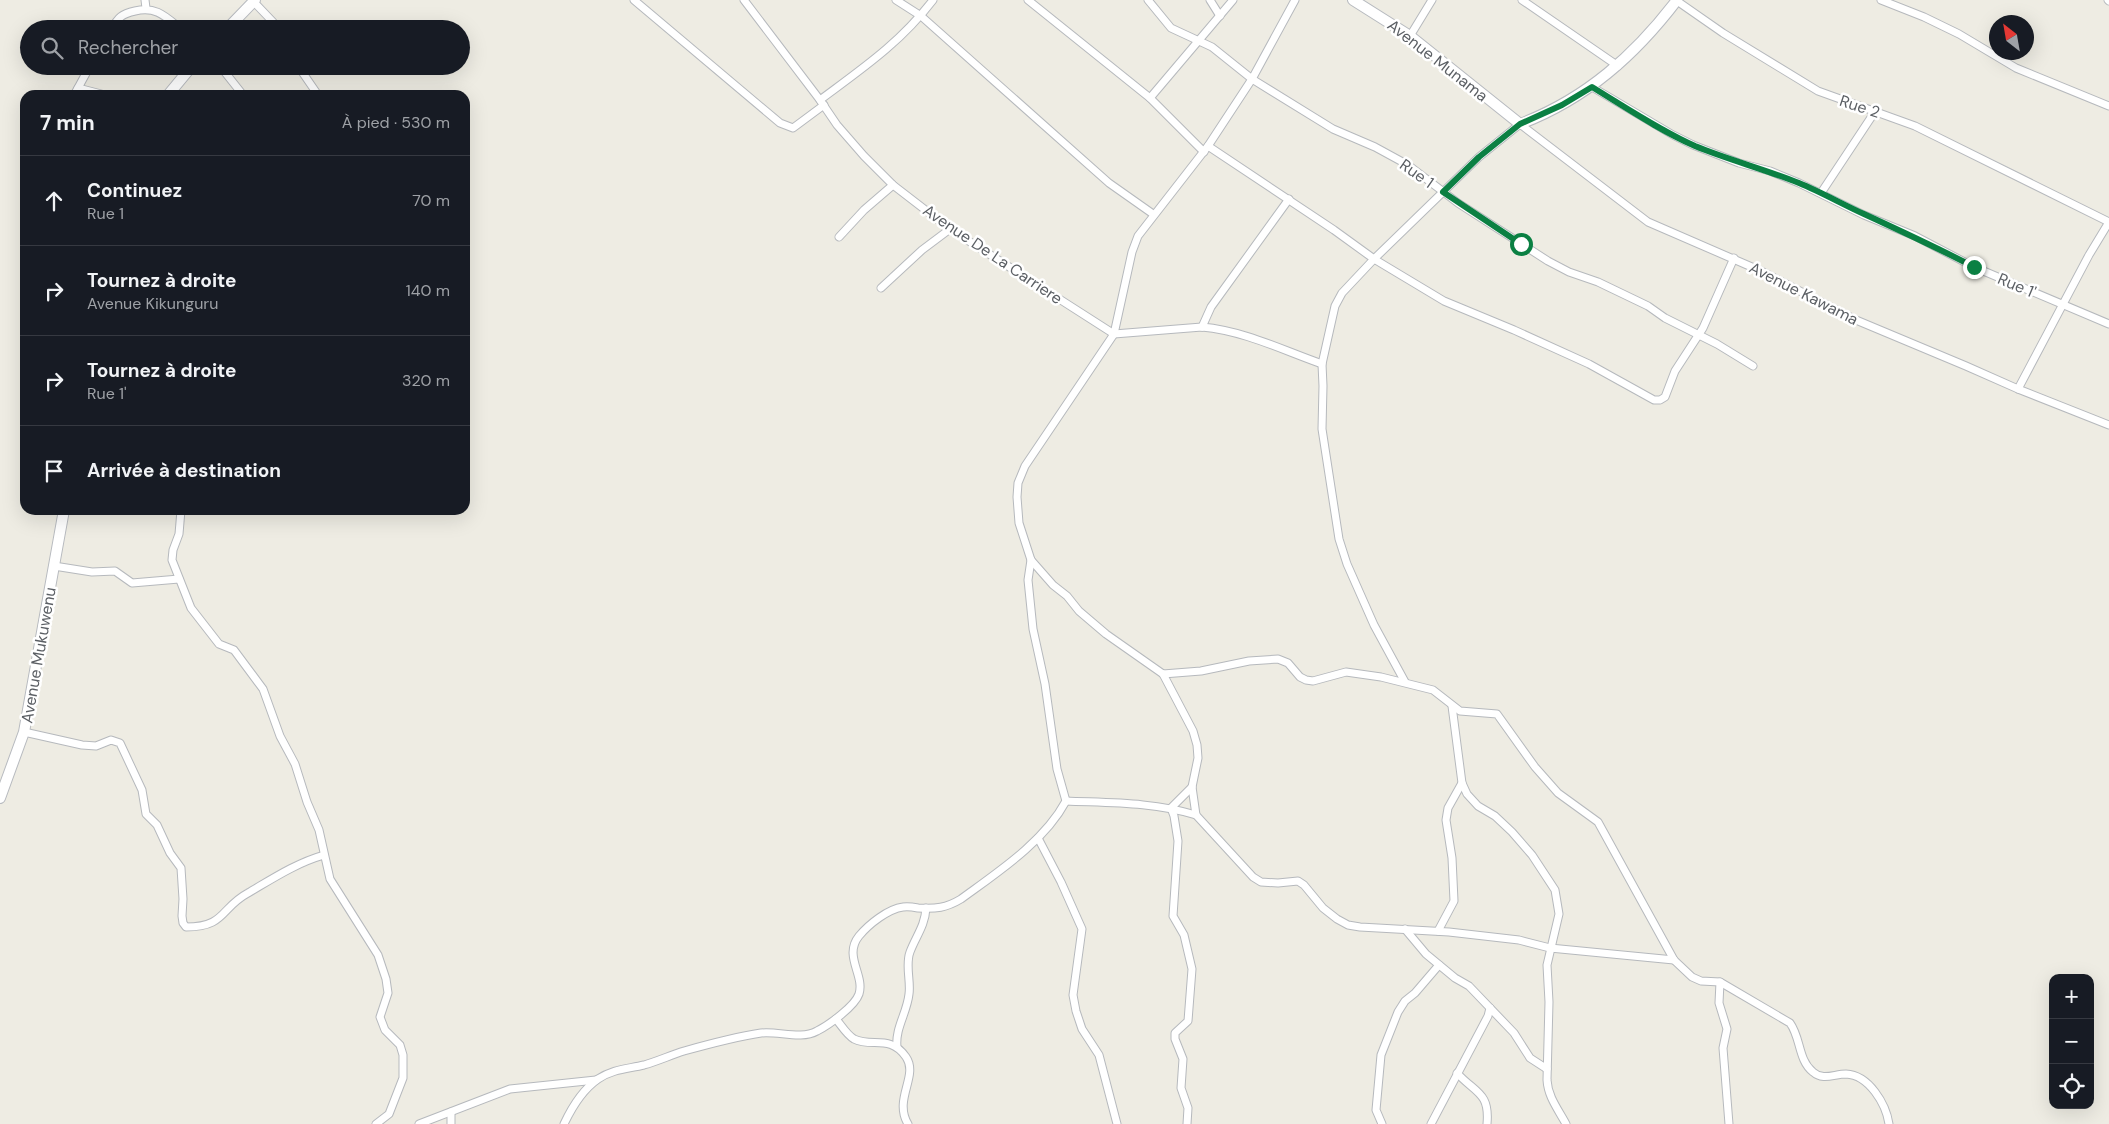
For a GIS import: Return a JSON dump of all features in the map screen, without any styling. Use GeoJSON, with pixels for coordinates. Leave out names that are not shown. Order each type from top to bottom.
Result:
{"type":"FeatureCollection","features":[{"type":"Feature","properties":{"kind":"street"},"geometry":{"type":"LineString","coordinates":[[235,20],[254,0],[270,20]]}},
{"type":"Feature","properties":{"kind":"street"},"geometry":{"type":"LineString","coordinates":[[634,0],[780,123],[793,128],[822,102],[890,48],[933,0]]}},
{"type":"Feature","properties":{"kind":"street","name":"Avenue De La Carriere"},"geometry":{"type":"LineString","coordinates":[[744,0],[858,150],[893,185],[950,229],[1114,334]]}},
{"type":"Feature","properties":{"kind":"street"},"geometry":{"type":"LineString","coordinates":[[896,0],[920,16],[1109,183],[1153,214]]}},
{"type":"Feature","properties":{"kind":"street"},"geometry":{"type":"LineString","coordinates":[[1028,0],[1150,98],[1206,149],[1289,200],[1374,259],[1444,302],[1514,330],[1589,364],[1654,400],[1660,400],[1665,397],[1675,371],[1724,284],[1734,258]]}},
{"type":"Feature","properties":{"kind":"street","name":"Rue 1"},"geometry":{"type":"LineString","coordinates":[[1148,0],[1156,7],[1167,24],[1212,47],[1252,79],[1333,129],[1408,165],[1458,203],[1548,261],[1648,306],[1665,318],[1753,366]]}},
{"type":"Feature","properties":{"kind":"street"},"geometry":{"type":"LineString","coordinates":[[1210,0],[1220,16]]}},
{"type":"Feature","properties":{"kind":"street"},"geometry":{"type":"LineString","coordinates":[[1150,98],[1233,0]]}},
{"type":"Feature","properties":{"kind":"street"},"geometry":{"type":"LineString","coordinates":[[564,1124],[576,1102],[596,1080],[614,1070],[644,1064],[731,1039],[762,1033],[797,1035],[817,1032],[836,1019],[854,1002],[860,993],[853,953],[854,945],[860,935],[893,909],[904,906],[934,909],[947,907],[961,899],[1038,838],[1059,814],[1066,800],[1057,769],[1047,693],[1033,630],[1028,580],[1030,560],[1019,523],[1018,483],[1034,452],[1114,334],[1132,252],[1138,236],[1153,214],[1206,149],[1252,79],[1295,0]]}},
{"type":"Feature","properties":{"kind":"street","name":"Avenue Munama"},"geometry":{"type":"LineString","coordinates":[[1353,0],[1410,36],[1520,124]]}},
{"type":"Feature","properties":{"kind":"street"},"geometry":{"type":"LineString","coordinates":[[1410,36],[1432,0]]}},
{"type":"Feature","properties":{"kind":"street"},"geometry":{"type":"LineString","coordinates":[[1522,0],[1618,66]]}},
{"type":"Feature","properties":{"kind":"street"},"geometry":{"type":"LineString","coordinates":[[1405,682],[1374,625],[1347,564],[1339,539],[1322,429],[1322,364],[1335,306],[1342,293],[1374,259],[1492,146],[1520,124],[1562,105],[1592,87],[1639,46],[1677,0]]}},
{"type":"Feature","properties":{"kind":"street","name":"Rue 2"},"geometry":{"type":"LineString","coordinates":[[1677,0],[1723,33],[1818,91],[1876,110],[1915,126],[2054,193],[2109,222]]}},
{"type":"Feature","properties":{"kind":"street"},"geometry":{"type":"LineString","coordinates":[[1881,0],[1924,17],[1959,34],[2016,68],[2109,106]]}},
{"type":"Feature","properties":{"kind":"street"},"geometry":{"type":"LineString","coordinates":[[116,20],[122,14],[146,4],[170,20]]}},
{"type":"Feature","properties":{"kind":"street"},"geometry":{"type":"LineString","coordinates":[[85,75],[78,88],[85,90]]}},
{"type":"Feature","properties":{"kind":"street"},"geometry":{"type":"LineString","coordinates":[[172,90],[185,75]]}},
{"type":"Feature","properties":{"kind":"street"},"geometry":{"type":"LineString","coordinates":[[227,75],[239,90]]}},
{"type":"Feature","properties":{"kind":"street"},"geometry":{"type":"LineString","coordinates":[[304,75],[315,90]]}},
{"type":"Feature","properties":{"kind":"street","name":"Rue 1'"},"geometry":{"type":"LineString","coordinates":[[1592,87],[1673,136],[1739,163],[1770,171],[1821,193],[1864,215],[1915,236],[1974,267],[2109,324]]}},
{"type":"Feature","properties":{"kind":"street"},"geometry":{"type":"LineString","coordinates":[[1821,193],[1876,110]]}},
{"type":"Feature","properties":{"kind":"street","name":"Avenue Kawama"},"geometry":{"type":"LineString","coordinates":[[1520,124],[1648,222],[1734,258],[1856,320],[2018,389],[2109,425]]}},
{"type":"Feature","properties":{"kind":"street"},"geometry":{"type":"LineString","coordinates":[[839,236],[864,210],[893,185]]}},
{"type":"Feature","properties":{"kind":"street"},"geometry":{"type":"LineString","coordinates":[[1202,326],[1211,307],[1289,200]]}},
{"type":"Feature","properties":{"kind":"street"},"geometry":{"type":"LineString","coordinates":[[2018,389],[2089,255],[2109,222]]}},
{"type":"Feature","properties":{"kind":"street"},"geometry":{"type":"LineString","coordinates":[[881,288],[922,250],[950,229]]}},
{"type":"Feature","properties":{"kind":"street"},"geometry":{"type":"LineString","coordinates":[[1114,334],[1202,326],[1249,336],[1322,364]]}},
{"type":"Feature","properties":{"kind":"street","name":"Avenue Mukuwenu"},"geometry":{"type":"LineString","coordinates":[[0,798],[24,732],[63,515]]}},
{"type":"Feature","properties":{"kind":"street"},"geometry":{"type":"LineString","coordinates":[[181,515],[179,534],[171,556],[191,608],[221,646],[234,650],[263,689],[280,736],[295,764],[307,802],[319,830],[330,879],[378,955],[386,979],[388,993],[380,1017],[385,1030],[400,1045],[403,1055],[403,1078],[398,1096],[387,1118],[376,1124]]}},
{"type":"Feature","properties":{"kind":"street"},"geometry":{"type":"LineString","coordinates":[[1030,560],[1053,585],[1067,596],[1079,611],[1106,634],[1163,674],[1193,731],[1198,758],[1192,787],[1196,815]]}},
{"type":"Feature","properties":{"kind":"street"},"geometry":{"type":"LineString","coordinates":[[54,566],[92,572],[115,571],[132,583],[179,579]]}},
{"type":"Feature","properties":{"kind":"street"},"geometry":{"type":"LineString","coordinates":[[1163,674],[1201,672],[1248,661],[1278,659],[1288,663],[1300,677],[1306,680],[1313,681],[1346,672],[1405,682],[1433,690],[1460,711],[1497,714],[1534,767],[1558,793],[1598,822],[1674,960],[1683,970],[1701,981],[1720,982],[1790,1023],[1795,1030],[1804,1060],[1816,1075],[1826,1077],[1848,1074],[1857,1077],[1865,1083],[1885,1106],[1889,1124]]}},
{"type":"Feature","properties":{"kind":"street"},"geometry":{"type":"LineString","coordinates":[[1452,706],[1462,783],[1467,794],[1478,806],[1495,816],[1512,832],[1532,855],[1555,890],[1559,914],[1547,964],[1549,1002],[1546,1069],[1548,1090],[1552,1101],[1566,1124]]}},
{"type":"Feature","properties":{"kind":"street"},"geometry":{"type":"LineString","coordinates":[[24,732],[82,745],[96,746],[111,740],[120,743],[142,790],[146,814],[157,825],[170,853],[182,872],[182,923],[186,927],[208,925],[216,922],[247,893],[309,859],[324,855]]}},
{"type":"Feature","properties":{"kind":"street"},"geometry":{"type":"LineString","coordinates":[[1438,931],[1454,901],[1452,858],[1446,820],[1448,808],[1462,783]]}},
{"type":"Feature","properties":{"kind":"street"},"geometry":{"type":"LineString","coordinates":[[1171,808],[1192,787]]}},
{"type":"Feature","properties":{"kind":"street"},"geometry":{"type":"LineString","coordinates":[[1066,800],[1147,804],[1196,815],[1246,871],[1261,882],[1298,881],[1304,885],[1323,908],[1348,925],[1438,931],[1519,940],[1550,948],[1674,960]]}},
{"type":"Feature","properties":{"kind":"street"},"geometry":{"type":"LineString","coordinates":[[1171,808],[1178,841],[1173,916],[1184,935],[1192,969],[1188,1021],[1175,1034],[1175,1039],[1183,1058],[1181,1088],[1188,1108],[1188,1124]]}},
{"type":"Feature","properties":{"kind":"street"},"geometry":{"type":"LineString","coordinates":[[1038,838],[1061,882],[1082,929],[1073,995],[1082,1029],[1099,1055],[1117,1124]]}},
{"type":"Feature","properties":{"kind":"street"},"geometry":{"type":"LineString","coordinates":[[897,1047],[896,1036],[909,997],[908,960],[910,952],[921,933],[926,908]]}},
{"type":"Feature","properties":{"kind":"street"},"geometry":{"type":"LineString","coordinates":[[1405,929],[1426,954],[1455,978],[1469,986],[1514,1033],[1530,1058],[1546,1069]]}},
{"type":"Feature","properties":{"kind":"street"},"geometry":{"type":"LineString","coordinates":[[1382,1124],[1376,1110],[1381,1055],[1398,1012],[1405,1001],[1415,993],[1440,965]]}},
{"type":"Feature","properties":{"kind":"street"},"geometry":{"type":"LineString","coordinates":[[1720,982],[1719,1003],[1727,1030],[1723,1048],[1729,1124]]}},
{"type":"Feature","properties":{"kind":"street"},"geometry":{"type":"LineString","coordinates":[[1431,1124],[1488,1016],[1490,1008]]}},
{"type":"Feature","properties":{"kind":"street"},"geometry":{"type":"LineString","coordinates":[[836,1019],[853,1038],[863,1042],[881,1041],[897,1047],[908,1059],[910,1074],[901,1107],[903,1116],[908,1124]]}},
{"type":"Feature","properties":{"kind":"street"},"geometry":{"type":"LineString","coordinates":[[1457,1073],[1484,1097],[1487,1108],[1486,1124]]}},
{"type":"Feature","properties":{"kind":"street"},"geometry":{"type":"LineString","coordinates":[[419,1124],[510,1089],[596,1080]]}},
{"type":"Feature","properties":{"kind":"street"},"geometry":{"type":"LineString","coordinates":[[451,1112],[451,1124]]}},
{"type":"Feature","properties":{"kind":"route"},"geometry":{"type":"LineString","coordinates":[[1521,244],[1443,192],[1479,157],[1520,124],[1539,117],[1592,87],[1673,136],[1739,163],[1770,171],[1821,193],[1864,215],[1915,236],[1974,267]]}}]}
